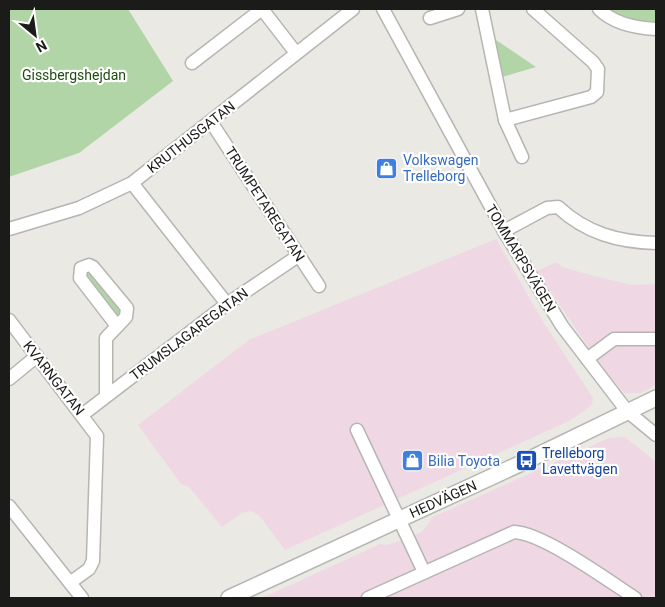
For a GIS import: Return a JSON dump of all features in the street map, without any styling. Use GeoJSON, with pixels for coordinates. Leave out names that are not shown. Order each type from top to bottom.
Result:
{"type":"FeatureCollection","features":[{"type":"Feature","properties":{"kind":"main road","name":"HEDVÄGEN"},"geometry":{"type":"LineString","coordinates":[[229,598],[526,461],[656,398]]}},
{"type":"Feature","properties":{"kind":"street"},"geometry":{"type":"LineString","coordinates":[[192,63],[262,9],[296,53]]}},
{"type":"Feature","properties":{"kind":"street","name":"KRUTHUSGATAN"},"geometry":{"type":"LineString","coordinates":[[9,229],[79,208],[132,183],[353,9]]}},
{"type":"Feature","properties":{"kind":"street","name":"TOMMARPSVÄGEN"},"geometry":{"type":"LineString","coordinates":[[384,9],[504,231],[562,326],[627,411],[656,435]]}},
{"type":"Feature","properties":{"kind":"street"},"geometry":{"type":"LineString","coordinates":[[430,18],[458,9]]}},
{"type":"Feature","properties":{"kind":"street"},"geometry":{"type":"LineString","coordinates":[[482,9],[505,120],[522,157]]}},
{"type":"Feature","properties":{"kind":"street"},"geometry":{"type":"LineString","coordinates":[[505,120],[591,97],[597,92],[598,69],[593,62],[533,9]]}},
{"type":"Feature","properties":{"kind":"street"},"geometry":{"type":"LineString","coordinates":[[599,9],[622,23],[641,28],[656,28]]}},
{"type":"Feature","properties":{"kind":"street","name":"TRUMPETAREGATAN"},"geometry":{"type":"LineString","coordinates":[[211,122],[319,286]]}},
{"type":"Feature","properties":{"kind":"street"},"geometry":{"type":"LineString","coordinates":[[132,183],[227,304]]}},
{"type":"Feature","properties":{"kind":"street"},"geometry":{"type":"LineString","coordinates":[[504,231],[547,208],[558,207],[572,220],[593,232],[633,242],[656,243]]}},
{"type":"Feature","properties":{"kind":"street","name":"TRUMSLAGAREGATAN"},"geometry":{"type":"LineString","coordinates":[[82,415],[227,304],[298,256]]}},
{"type":"Feature","properties":{"kind":"street"},"geometry":{"type":"LineString","coordinates":[[106,396],[106,338],[126,317],[126,308],[93,267],[89,265],[81,268],[80,278],[117,326]]}},
{"type":"Feature","properties":{"kind":"street","name":"KVARNGATAN"},"geometry":{"type":"LineString","coordinates":[[9,320],[98,436],[93,561],[89,569],[71,582]]}},
{"type":"Feature","properties":{"kind":"street"},"geometry":{"type":"LineString","coordinates":[[587,359],[614,339],[656,339]]}},
{"type":"Feature","properties":{"kind":"street"},"geometry":{"type":"LineString","coordinates":[[9,379],[37,356]]}},
{"type":"Feature","properties":{"kind":"street"},"geometry":{"type":"LineString","coordinates":[[357,430],[424,572]]}},
{"type":"Feature","properties":{"kind":"street"},"geometry":{"type":"LineString","coordinates":[[9,506],[82,598]]}},
{"type":"Feature","properties":{"kind":"street"},"geometry":{"type":"LineString","coordinates":[[368,598],[514,532],[525,532],[576,560],[635,598]]}},
{"type":"Feature","properties":{"kind":"shaded area"},"geometry":{"type":"Polygon","coordinates":[[[496,239],[542,320],[593,398],[592,404],[587,409],[569,421],[285,550],[259,515],[251,511],[242,513],[222,527],[189,487],[181,484],[138,425],[249,340],[496,239]]]}},
{"type":"Feature","properties":{"kind":"shaded area"},"geometry":{"type":"Polygon","coordinates":[[[556,262],[562,267],[632,285],[656,284],[656,385],[640,393],[624,393],[602,367],[537,271],[556,262]]]}},
{"type":"Feature","properties":{"kind":"shaded area"},"geometry":{"type":"Polygon","coordinates":[[[625,437],[656,462],[656,598],[262,598],[380,544],[388,545],[422,532],[433,517],[609,438],[625,437]]]}},
{"type":"Feature","properties":{"kind":"green space","name":"Gissbergshejdan"},"geometry":{"type":"Polygon","coordinates":[[[9,9],[128,9],[173,81],[79,153],[9,177],[9,9]]]}},
{"type":"Feature","properties":{"kind":"green space"},"geometry":{"type":"Polygon","coordinates":[[[609,9],[656,9],[656,22],[627,20],[609,9]]]}},
{"type":"Feature","properties":{"kind":"green space"},"geometry":{"type":"Polygon","coordinates":[[[496,40],[536,67],[502,77],[496,40]]]}},
{"type":"Feature","properties":{"kind":"green space"},"geometry":{"type":"Polygon","coordinates":[[[90,271],[122,312],[123,316],[115,318],[83,273],[90,271]]]}},
{"type":"Feature","properties":{"kind":"place","name":"Volkswagen Trelleborg"},"geometry":{"type":"Point","coordinates":[387,168]}},
{"type":"Feature","properties":{"kind":"place","name":"Bilia Toyota"},"geometry":{"type":"Point","coordinates":[412,461]}},
{"type":"Feature","properties":{"kind":"place","name":"Trelleborg Lavettvägen"},"geometry":{"type":"Point","coordinates":[526,461]}}]}
